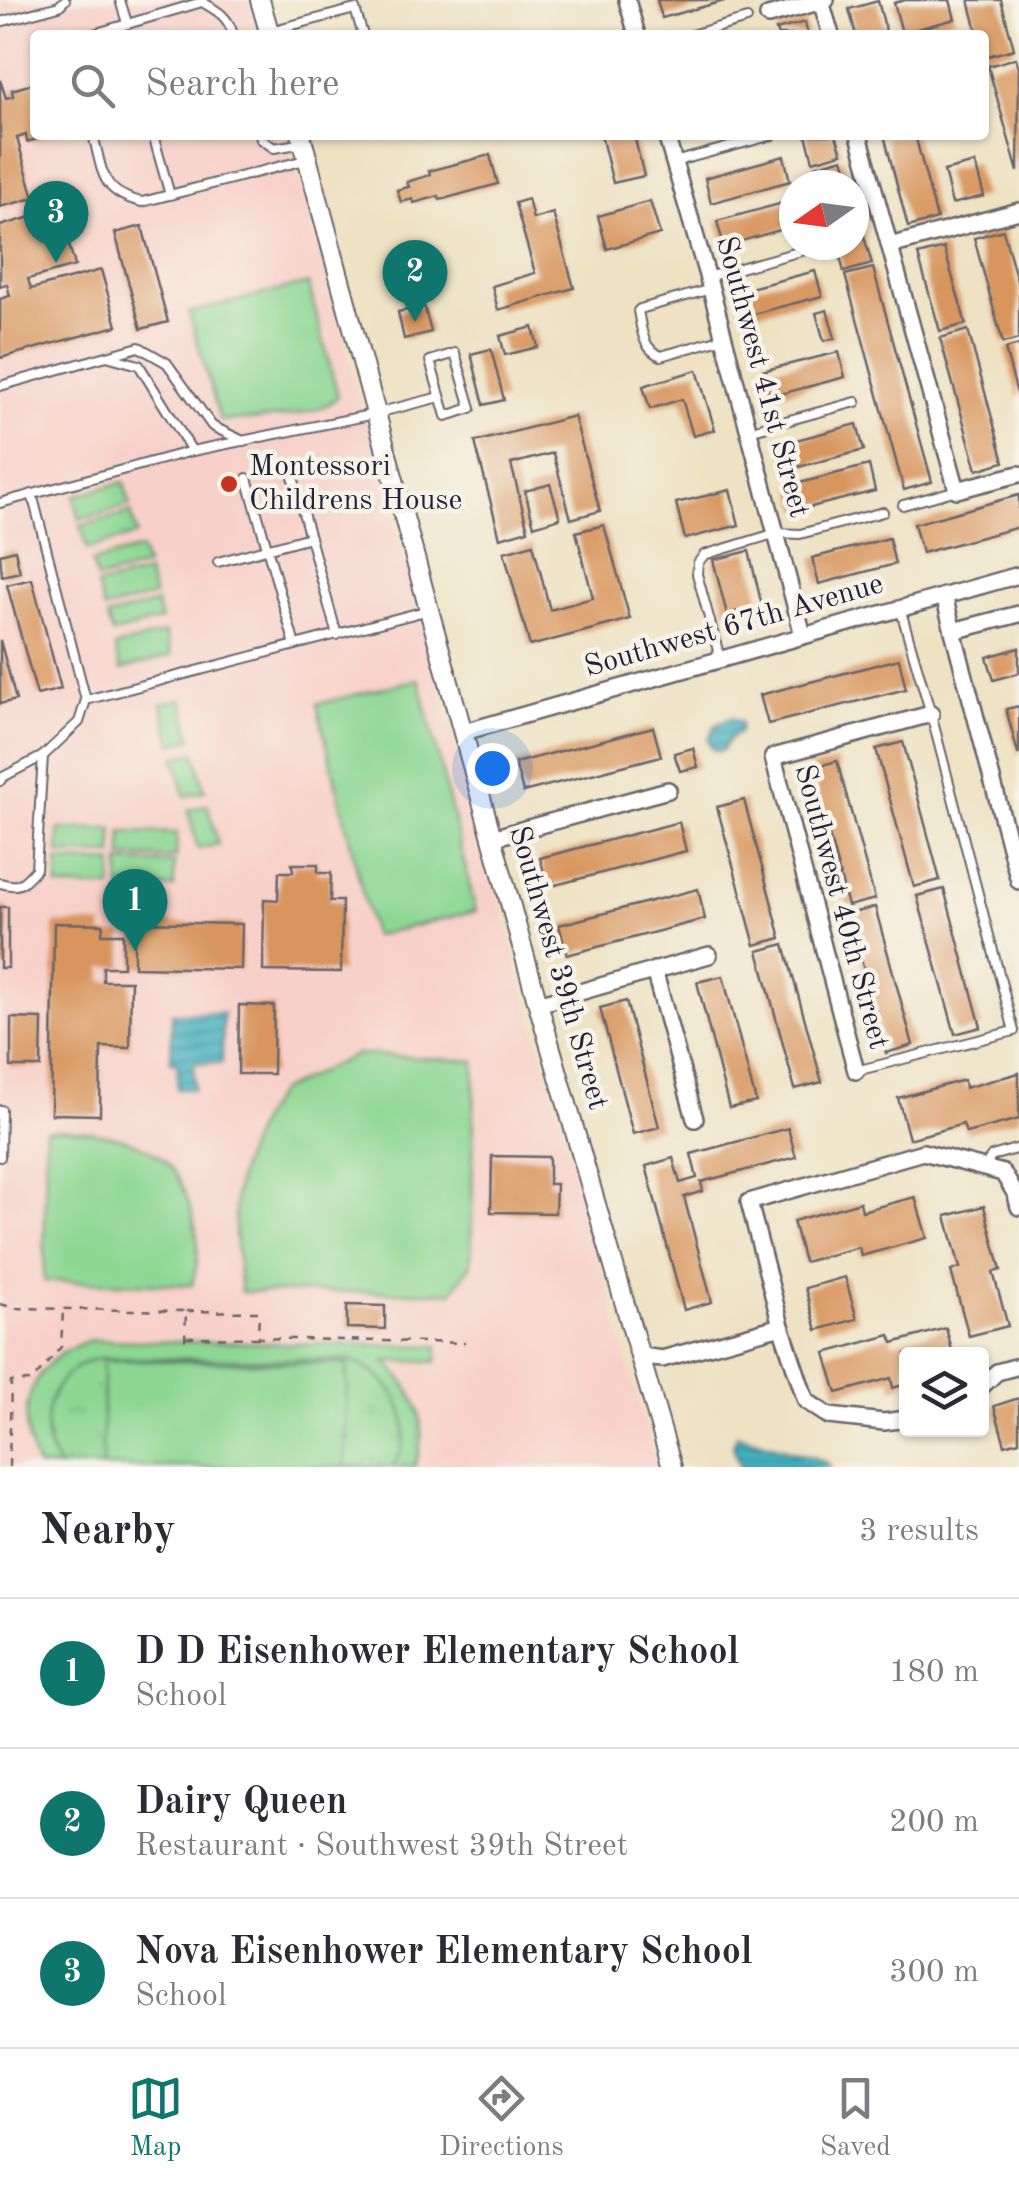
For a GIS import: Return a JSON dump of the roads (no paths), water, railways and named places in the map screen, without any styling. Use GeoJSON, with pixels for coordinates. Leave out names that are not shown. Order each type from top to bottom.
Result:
{"type":"FeatureCollection","features":[{"type":"Feature","properties":{"kind":"street"},"geometry":{"type":"LineString","coordinates":[[260,0],[269,30]]}},
{"type":"Feature","properties":{"kind":"street"},"geometry":{"type":"LineString","coordinates":[[628,0],[637,30]]}},
{"type":"Feature","properties":{"kind":"street"},"geometry":{"type":"LineString","coordinates":[[768,16],[824,1],[830,30]]}},
{"type":"Feature","properties":{"kind":"street","name":"Southwest 41st Street"},"geometry":{"type":"LineString","coordinates":[[667,140],[803,635]]}},
{"type":"Feature","properties":{"kind":"street"},"geometry":{"type":"LineString","coordinates":[[860,140],[957,490],[1019,474]]}},
{"type":"Feature","properties":{"kind":"street","name":"Southwest 39th Street"},"geometry":{"type":"LineString","coordinates":[[305,146],[538,1004],[672,1467]]}},
{"type":"Feature","properties":{"kind":"street"},"geometry":{"type":"LineString","coordinates":[[890,246],[1019,211]]}},
{"type":"Feature","properties":{"kind":"street","name":"Southwest 67th Avenue"},"geometry":{"type":"LineString","coordinates":[[464,732],[1019,575]]}},
{"type":"Feature","properties":{"kind":"street"},"geometry":{"type":"LineString","coordinates":[[944,596],[1019,881]]}},
{"type":"Feature","properties":{"kind":"street"},"geometry":{"type":"LineString","coordinates":[[953,630],[1019,614]]}},
{"type":"Feature","properties":{"kind":"street","name":"Southwest 40th Street"},"geometry":{"type":"LineString","coordinates":[[856,1071],[773,757],[931,714]]}},
{"type":"Feature","properties":{"kind":"street"},"geometry":{"type":"LineString","coordinates":[[492,838],[668,790]]}},
{"type":"Feature","properties":{"kind":"street"},"geometry":{"type":"LineString","coordinates":[[538,1004],[709,955]]}},
{"type":"Feature","properties":{"kind":"street"},"geometry":{"type":"LineString","coordinates":[[654,970],[695,1119]]}},
{"type":"Feature","properties":{"kind":"street"},"geometry":{"type":"LineString","coordinates":[[899,1420],[829,1416],[806,1402],[781,1326],[749,1202],[923,1152],[1003,1173],[1019,1207]]}},
{"type":"Feature","properties":{"kind":"street"},"geometry":{"type":"LineString","coordinates":[[640,1356],[662,1359],[781,1326]]}},
{"type":"Feature","properties":{"kind":"street"},"geometry":{"type":"LineString","coordinates":[[989,1379],[997,1372],[1019,1366]]}},
{"type":"Feature","properties":{"kind":"lane"},"geometry":{"type":"LineString","coordinates":[[0,22],[59,6],[64,0]]}},
{"type":"Feature","properties":{"kind":"lane"},"geometry":{"type":"LineString","coordinates":[[120,0],[127,23]]}},
{"type":"Feature","properties":{"kind":"lane"},"geometry":{"type":"LineString","coordinates":[[215,0],[218,10]]}},
{"type":"Feature","properties":{"kind":"lane"},"geometry":{"type":"LineString","coordinates":[[105,30],[202,2],[222,13],[232,30]]}},
{"type":"Feature","properties":{"kind":"lane"},"geometry":{"type":"LineString","coordinates":[[280,30],[355,8],[362,30]]}},
{"type":"Feature","properties":{"kind":"lane"},"geometry":{"type":"LineString","coordinates":[[708,30],[747,19]]}},
{"type":"Feature","properties":{"kind":"lane"},"geometry":{"type":"LineString","coordinates":[[94,140],[106,183],[121,198],[142,202],[305,146]]}},
{"type":"Feature","properties":{"kind":"lane"},"geometry":{"type":"LineString","coordinates":[[155,140],[170,195]]}},
{"type":"Feature","properties":{"kind":"lane"},"geometry":{"type":"LineString","coordinates":[[261,140],[274,148],[305,146]]}},
{"type":"Feature","properties":{"kind":"lane"},"geometry":{"type":"LineString","coordinates":[[674,162],[755,140]]}},
{"type":"Feature","properties":{"kind":"lane"},"geometry":{"type":"LineString","coordinates":[[724,338],[661,356],[646,346],[638,311],[779,259]]}},
{"type":"Feature","properties":{"kind":"lane"},"geometry":{"type":"LineString","coordinates":[[0,386],[139,347],[167,363],[212,426],[243,441]]}},
{"type":"Feature","properties":{"kind":"lane"},"geometry":{"type":"LineString","coordinates":[[455,353],[471,408],[446,416],[440,397],[430,361],[455,353]]}},
{"type":"Feature","properties":{"kind":"lane"},"geometry":{"type":"LineString","coordinates":[[106,356],[139,366],[192,451]]}},
{"type":"Feature","properties":{"kind":"lane"},"geometry":{"type":"LineString","coordinates":[[0,503],[192,451],[440,397]]}},
{"type":"Feature","properties":{"kind":"lane"},"geometry":{"type":"LineString","coordinates":[[750,431],[856,402]]}},
{"type":"Feature","properties":{"kind":"lane"},"geometry":{"type":"LineString","coordinates":[[290,466],[337,635]]}},
{"type":"Feature","properties":{"kind":"lane"},"geometry":{"type":"LineString","coordinates":[[247,478],[295,645]]}},
{"type":"Feature","properties":{"kind":"lane"},"geometry":{"type":"LineString","coordinates":[[903,505],[957,490]]}},
{"type":"Feature","properties":{"kind":"lane"},"geometry":{"type":"LineString","coordinates":[[0,781],[42,756],[80,722],[86,700],[32,494]]}},
{"type":"Feature","properties":{"kind":"lane"},"geometry":{"type":"LineString","coordinates":[[720,658],[697,574],[704,555],[777,533],[800,534],[883,512]]}},
{"type":"Feature","properties":{"kind":"lane"},"geometry":{"type":"LineString","coordinates":[[218,562],[310,537]]}},
{"type":"Feature","properties":{"kind":"lane"},"geometry":{"type":"LineString","coordinates":[[856,1071],[1014,1030],[900,608]]}},
{"type":"Feature","properties":{"kind":"lane"},"geometry":{"type":"LineString","coordinates":[[86,700],[429,610]]}},
{"type":"Feature","properties":{"kind":"lane"},"geometry":{"type":"LineString","coordinates":[[0,883],[23,883],[36,868],[42,756]]}},
{"type":"Feature","properties":{"kind":"lane"},"geometry":{"type":"LineString","coordinates":[[0,1156],[1,1110]]}},
{"type":"Feature","properties":{"kind":"lane"},"geometry":{"type":"LineString","coordinates":[[983,1168],[992,1156],[1019,1148]]}},
{"type":"Feature","properties":{"kind":"water"},"geometry":{"type":"Polygon","coordinates":[[[732,718],[741,723],[740,732],[729,739],[723,750],[711,748],[708,739],[716,725],[732,718]]]}},
{"type":"Feature","properties":{"kind":"water"},"geometry":{"type":"Polygon","coordinates":[[[172,1013],[223,1013],[222,1063],[194,1063],[194,1089],[177,1089],[178,1063],[171,1062],[172,1013]]]}},
{"type":"Feature","properties":{"kind":"water"},"geometry":{"type":"Polygon","coordinates":[[[737,1435],[825,1461],[830,1467],[740,1467],[733,1446],[737,1435]]]}},
{"type":"Feature","properties":{"kind":"place","name":"Nova Eisenhower Elementary School"},"geometry":{"type":"Point","coordinates":[56,263]}},
{"type":"Feature","properties":{"kind":"place","name":"Dairy Queen"},"geometry":{"type":"Point","coordinates":[415,322]}},
{"type":"Feature","properties":{"kind":"place","name":"Montessori Childrens House"},"geometry":{"type":"Point","coordinates":[229,484]}},
{"type":"Feature","properties":{"kind":"place","name":"D D Eisenhower Elementary School"},"geometry":{"type":"Point","coordinates":[135,951]}}]}
